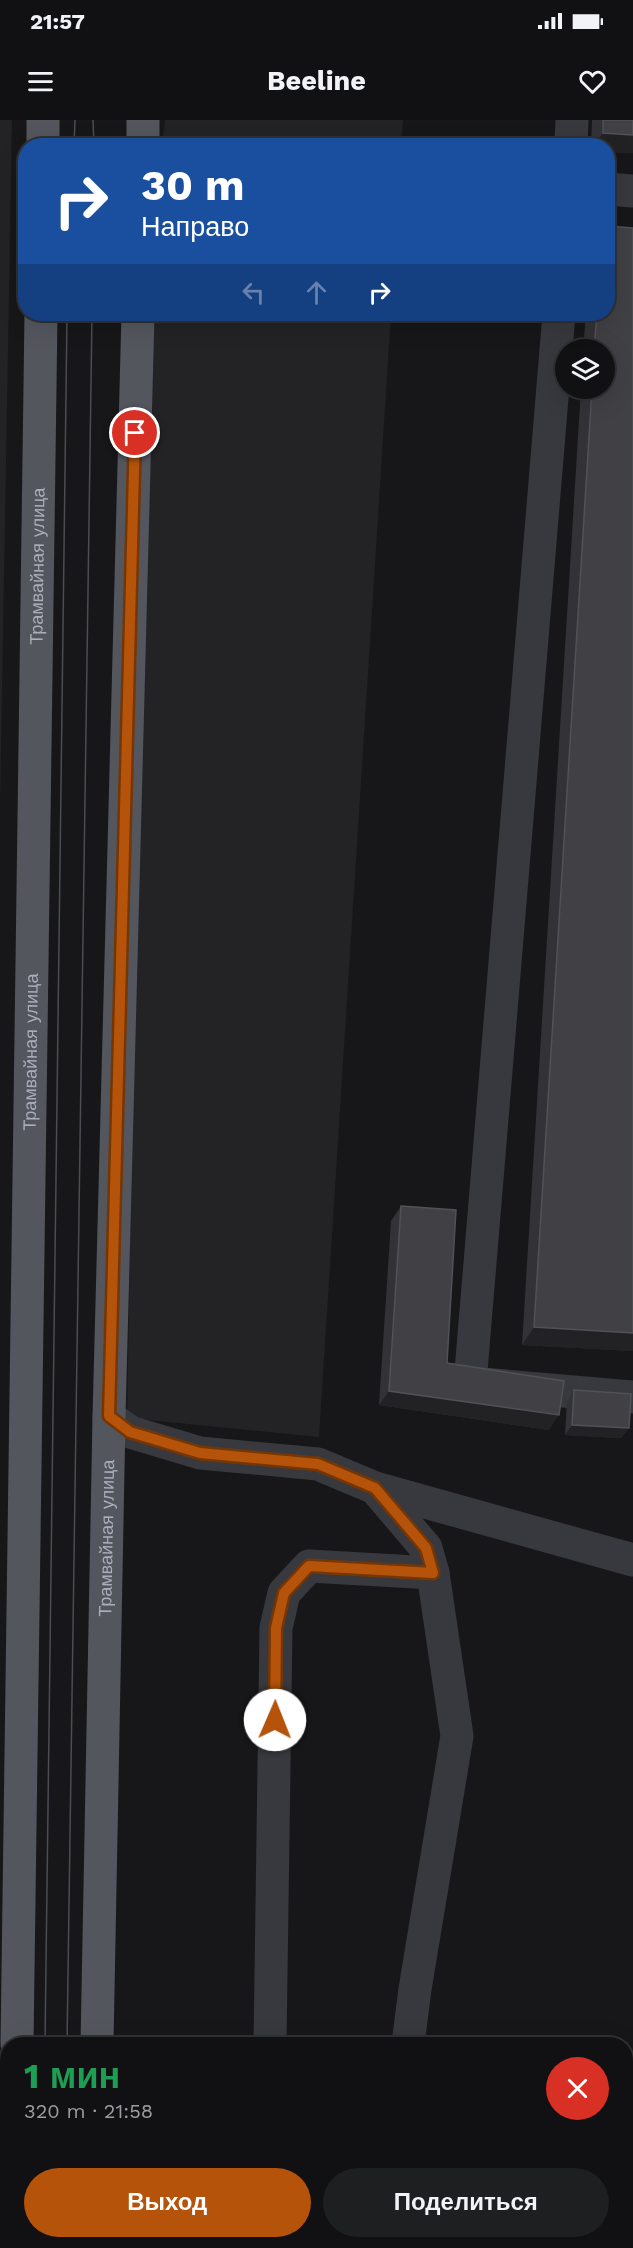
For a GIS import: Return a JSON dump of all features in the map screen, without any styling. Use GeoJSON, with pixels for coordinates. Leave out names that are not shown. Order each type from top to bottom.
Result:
{"type":"FeatureCollection","features":[{"type":"Feature","properties":{"kind":"main road"},"geometry":{"type":"LineString","coordinates":[[43,120],[43,138]]}},
{"type":"Feature","properties":{"kind":"main road"},"geometry":{"type":"LineString","coordinates":[[142,138],[143,120]]}},
{"type":"Feature","properties":{"kind":"main road","name":"Трамвайная улица"},"geometry":{"type":"LineString","coordinates":[[17,2037],[10,1797],[41,321]]}},
{"type":"Feature","properties":{"kind":"main road","name":"Трамвайная улица"},"geometry":{"type":"LineString","coordinates":[[97,2037],[109,1416],[138,321]]}},
{"type":"Feature","properties":{"kind":"lane"},"geometry":{"type":"LineString","coordinates":[[571,138],[572,120]]}},
{"type":"Feature","properties":{"kind":"lane"},"geometry":{"type":"LineString","coordinates":[[615,190],[633,191]]}},
{"type":"Feature","properties":{"kind":"lane"},"geometry":{"type":"LineString","coordinates":[[558,321],[470,1383],[633,1397]]}},
{"type":"Feature","properties":{"kind":"lane"},"geometry":{"type":"LineString","coordinates":[[109,1416],[130,1432],[200,1453],[318,1464],[375,1488],[633,1560]]}},
{"type":"Feature","properties":{"kind":"lane"},"geometry":{"type":"LineString","coordinates":[[375,1488],[426,1548],[433,1573],[457,1737],[409,2037]]}},
{"type":"Feature","properties":{"kind":"lane"},"geometry":{"type":"LineString","coordinates":[[270,2037],[276,1628],[284,1593],[309,1566],[433,1573]]}},
{"type":"Feature","properties":{"kind":"shaded area"},"geometry":{"type":"Polygon","coordinates":[[[0,120],[12,120],[0,805],[0,120]]]}},
{"type":"Feature","properties":{"kind":"shaded area"},"geometry":{"type":"Polygon","coordinates":[[[165,120],[403,120],[402,138],[163,138],[165,120]]]}},
{"type":"Feature","properties":{"kind":"shaded area"},"geometry":{"type":"Polygon","coordinates":[[[144,321],[391,321],[319,1437],[127,1418],[144,321]]]}},
{"type":"Feature","properties":{"kind":"building"},"geometry":{"type":"Polygon","coordinates":[[[603,120],[633,120],[633,135],[603,133],[603,120]]]}},
{"type":"Feature","properties":{"kind":"building"},"geometry":{"type":"Polygon","coordinates":[[[615,227],[633,228],[633,1333],[534,1327],[591,399],[615,399],[615,339],[595,339],[596,321],[615,321],[615,227]]]}},
{"type":"Feature","properties":{"kind":"building"},"geometry":{"type":"Polygon","coordinates":[[[401,1206],[456,1210],[447,1363],[564,1381],[559,1415],[389,1391],[401,1206]]]}},
{"type":"Feature","properties":{"kind":"building"},"geometry":{"type":"Polygon","coordinates":[[[574,1390],[631,1394],[629,1428],[572,1425],[574,1390]]]}},
{"type":"Feature","properties":{"kind":"tram line"},"geometry":{"type":"LineString","coordinates":[[74,138],[75,120]]}},
{"type":"Feature","properties":{"kind":"tram line"},"geometry":{"type":"LineString","coordinates":[[93,120],[94,138]]}},
{"type":"Feature","properties":{"kind":"tram line"},"geometry":{"type":"LineString","coordinates":[[45,2037],[67,321]]}},
{"type":"Feature","properties":{"kind":"tram line"},"geometry":{"type":"LineString","coordinates":[[67,2037],[92,321]]}},
{"type":"Feature","properties":{"kind":"route"},"geometry":{"type":"LineString","coordinates":[[135,433],[109,1416],[130,1432],[200,1453],[318,1464],[375,1488],[426,1548],[433,1573],[309,1566],[284,1593],[276,1628],[275,1720]]}}]}
